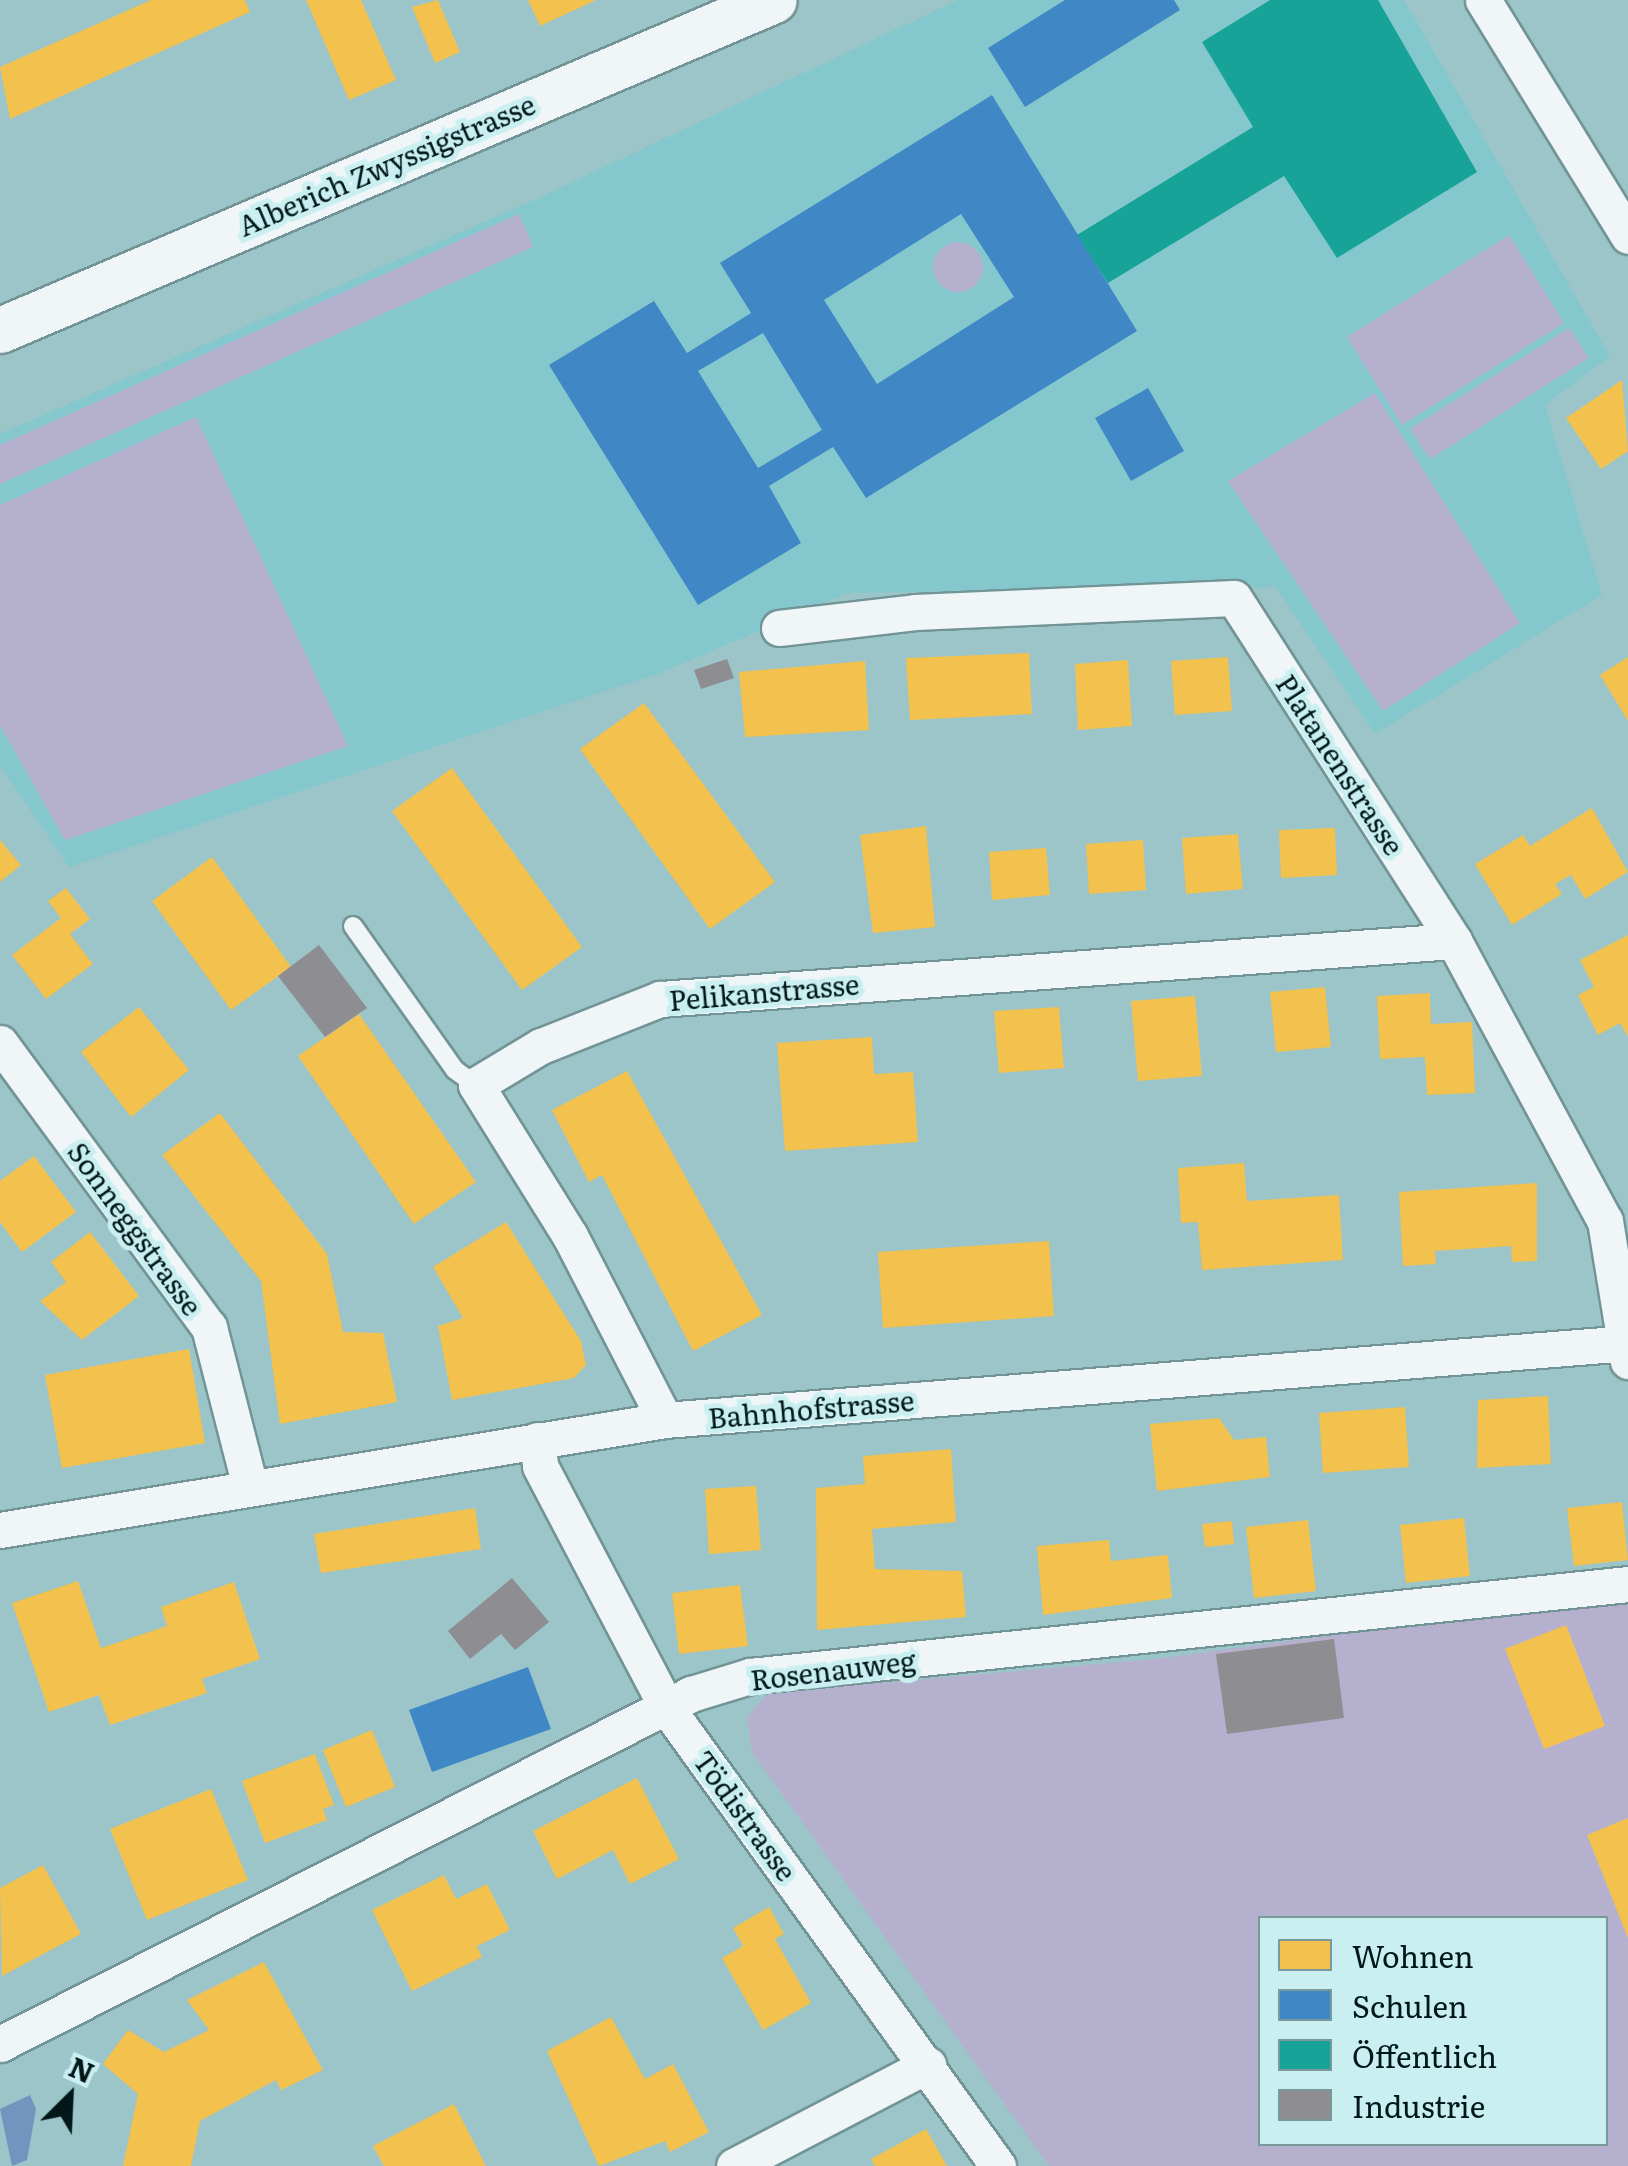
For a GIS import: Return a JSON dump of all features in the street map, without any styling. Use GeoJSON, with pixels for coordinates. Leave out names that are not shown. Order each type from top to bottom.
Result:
{"type":"FeatureCollection","features":[{"type":"Feature","properties":{"kind":"street","name":"Alberich Zwyssigstrasse"},"geometry":{"type":"LineString","coordinates":[[0,330],[724,10],[774,0]]}},
{"type":"Feature","properties":{"kind":"street"},"geometry":{"type":"LineString","coordinates":[[1483,0],[1628,236]]}},
{"type":"Feature","properties":{"kind":"street","name":"Platanenstrasse"},"geometry":{"type":"LineString","coordinates":[[780,628],[915,612],[1234,598],[1454,940],[1605,1221],[1627,1349]]}},
{"type":"Feature","properties":{"kind":"street","name":"Pelikanstrasse"},"geometry":{"type":"LineString","coordinates":[[476,1086],[566,1031],[660,999],[1454,940]]}},
{"type":"Feature","properties":{"kind":"street","name":"Sonneggstrasse"},"geometry":{"type":"LineString","coordinates":[[0,1043],[210,1328],[250,1488]]}},
{"type":"Feature","properties":{"kind":"street"},"geometry":{"type":"LineString","coordinates":[[476,1086],[570,1236],[665,1420]]}},
{"type":"Feature","properties":{"kind":"street","name":"Bahnhofstrasse"},"geometry":{"type":"LineString","coordinates":[[0,1530],[665,1420],[1627,1349]]}},
{"type":"Feature","properties":{"kind":"street","name":"Tödistrasse"},"geometry":{"type":"LineString","coordinates":[[537,1440],[540,1466],[667,1708],[998,2166]]}},
{"type":"Feature","properties":{"kind":"street","name":"Rosenauweg"},"geometry":{"type":"LineString","coordinates":[[0,2044],[667,1708],[750,1676],[1628,1584]]}},
{"type":"Feature","properties":{"kind":"street"},"geometry":{"type":"LineString","coordinates":[[734,2166],[928,2066]]}},
{"type":"Feature","properties":{"kind":"lane"},"geometry":{"type":"LineString","coordinates":[[353,926],[455,1070],[476,1086]]}},
{"type":"Feature","properties":{"kind":"shaded area"},"geometry":{"type":"Polygon","coordinates":[[[958,0],[1404,0],[1610,356],[1545,405],[1602,595],[1375,734],[1276,587],[848,593],[660,673],[69,867],[0,765],[0,434],[534,200],[958,0]]]}},
{"type":"Feature","properties":{"kind":"shaded area"},"geometry":{"type":"Polygon","coordinates":[[[519,214],[533,247],[0,484],[0,445],[519,214]]]}},
{"type":"Feature","properties":{"kind":"shaded area"},"geometry":{"type":"Polygon","coordinates":[[[1509,235],[1564,323],[1402,425],[1347,337],[1509,235]]]}},
{"type":"Feature","properties":{"kind":"shaded area"},"geometry":{"type":"Polygon","coordinates":[[[958,242],[975,250],[983,267],[975,284],[958,292],[941,284],[933,267],[941,250],[958,242]]]}},
{"type":"Feature","properties":{"kind":"shaded area"},"geometry":{"type":"Polygon","coordinates":[[[1569,328],[1589,358],[1430,459],[1410,429],[1569,328]]]}},
{"type":"Feature","properties":{"kind":"shaded area"},"geometry":{"type":"Polygon","coordinates":[[[1375,393],[1520,623],[1383,711],[1228,481],[1375,393]]]}},
{"type":"Feature","properties":{"kind":"shaded area"},"geometry":{"type":"Polygon","coordinates":[[[196,417],[348,746],[65,840],[0,725],[0,505],[196,417]]]}},
{"type":"Feature","properties":{"kind":"shaded area"},"geometry":{"type":"Polygon","coordinates":[[[1628,1595],[1628,2166],[1049,2166],[752,1752],[747,1717],[768,1693],[1155,1659],[1628,1595]]]}},
{"type":"Feature","properties":{"kind":"shaded area"},"geometry":{"type":"Polygon","coordinates":[[[30,2095],[36,2109],[27,2160],[12,2166],[0,2109],[30,2095]]]}},
{"type":"Feature","properties":{"kind":"building: Wohnen"},"geometry":{"type":"Polygon","coordinates":[[[151,0],[245,0],[250,12],[10,119],[0,67],[151,0]]]}},
{"type":"Feature","properties":{"kind":"building: Wohnen"},"geometry":{"type":"Polygon","coordinates":[[[306,0],[361,0],[396,80],[349,100],[306,0]]]}},
{"type":"Feature","properties":{"kind":"building: Wohnen"},"geometry":{"type":"Polygon","coordinates":[[[438,0],[460,52],[435,63],[412,7],[438,0]]]}},
{"type":"Feature","properties":{"kind":"building: Wohnen"},"geometry":{"type":"Polygon","coordinates":[[[528,0],[596,0],[540,26],[528,0]]]}},
{"type":"Feature","properties":{"kind":"building: Wohnen"},"geometry":{"type":"Polygon","coordinates":[[[1622,380],[1628,451],[1601,469],[1566,418],[1622,380]]]}},
{"type":"Feature","properties":{"kind":"building: Wohnen"},"geometry":{"type":"Polygon","coordinates":[[[1029,653],[1032,714],[910,720],[906,658],[1029,653]]]}},
{"type":"Feature","properties":{"kind":"building: Wohnen"},"geometry":{"type":"Polygon","coordinates":[[[1228,657],[1232,711],[1175,715],[1171,661],[1228,657]]]}},
{"type":"Feature","properties":{"kind":"building: Wohnen"},"geometry":{"type":"Polygon","coordinates":[[[1628,657],[1628,721],[1600,675],[1628,657]]]}},
{"type":"Feature","properties":{"kind":"building: Wohnen"},"geometry":{"type":"Polygon","coordinates":[[[1128,660],[1132,726],[1078,730],[1075,664],[1128,660]]]}},
{"type":"Feature","properties":{"kind":"building: Wohnen"},"geometry":{"type":"Polygon","coordinates":[[[865,661],[869,730],[745,737],[739,672],[865,661]]]}},
{"type":"Feature","properties":{"kind":"building: Wohnen"},"geometry":{"type":"Polygon","coordinates":[[[644,703],[775,882],[710,929],[580,749],[644,703]]]}},
{"type":"Feature","properties":{"kind":"building: Wohnen"},"geometry":{"type":"Polygon","coordinates":[[[452,768],[582,947],[522,990],[392,811],[452,768]]]}},
{"type":"Feature","properties":{"kind":"building: Wohnen"},"geometry":{"type":"Polygon","coordinates":[[[1592,808],[1628,872],[1585,899],[1571,875],[1555,884],[1562,894],[1512,925],[1475,864],[1523,835],[1530,846],[1592,808]]]}},
{"type":"Feature","properties":{"kind":"building: Wohnen"},"geometry":{"type":"Polygon","coordinates":[[[926,826],[935,927],[873,933],[860,835],[926,826]]]}},
{"type":"Feature","properties":{"kind":"building: Wohnen"},"geometry":{"type":"Polygon","coordinates":[[[1335,828],[1337,875],[1281,878],[1279,830],[1335,828]]]}},
{"type":"Feature","properties":{"kind":"building: Wohnen"},"geometry":{"type":"Polygon","coordinates":[[[1238,834],[1243,889],[1186,894],[1182,838],[1238,834]]]}},
{"type":"Feature","properties":{"kind":"building: Wohnen"},"geometry":{"type":"Polygon","coordinates":[[[0,840],[21,865],[0,882],[0,840]]]}},
{"type":"Feature","properties":{"kind":"building: Wohnen"},"geometry":{"type":"Polygon","coordinates":[[[1143,840],[1146,890],[1089,894],[1086,844],[1143,840]]]}},
{"type":"Feature","properties":{"kind":"building: Wohnen"},"geometry":{"type":"Polygon","coordinates":[[[1046,848],[1050,895],[992,900],[989,852],[1046,848]]]}},
{"type":"Feature","properties":{"kind":"building: Wohnen"},"geometry":{"type":"Polygon","coordinates":[[[212,857],[291,967],[231,1010],[152,901],[212,857]]]}},
{"type":"Feature","properties":{"kind":"building: Wohnen"},"geometry":{"type":"Polygon","coordinates":[[[66,888],[90,919],[70,934],[93,964],[46,999],[12,955],[61,918],[48,901],[66,888]]]}},
{"type":"Feature","properties":{"kind":"building: Wohnen"},"geometry":{"type":"Polygon","coordinates":[[[1628,935],[1628,1037],[1620,1023],[1598,1035],[1578,995],[1594,987],[1580,960],[1628,935]]]}},
{"type":"Feature","properties":{"kind":"building: Wohnen"},"geometry":{"type":"Polygon","coordinates":[[[1325,987],[1331,1047],[1276,1052],[1270,992],[1325,987]]]}},
{"type":"Feature","properties":{"kind":"building: Wohnen"},"geometry":{"type":"Polygon","coordinates":[[[1430,993],[1431,1024],[1472,1022],[1475,1093],[1427,1095],[1425,1057],[1380,1059],[1377,996],[1430,993]]]}},
{"type":"Feature","properties":{"kind":"building: Wohnen"},"geometry":{"type":"Polygon","coordinates":[[[1195,996],[1202,1076],[1138,1081],[1131,1001],[1195,996]]]}},
{"type":"Feature","properties":{"kind":"building: Wohnen"},"geometry":{"type":"Polygon","coordinates":[[[139,1007],[189,1070],[131,1117],[81,1052],[139,1007]]]}},
{"type":"Feature","properties":{"kind":"building: Wohnen"},"geometry":{"type":"Polygon","coordinates":[[[1059,1007],[1064,1068],[999,1073],[994,1011],[1059,1007]]]}},
{"type":"Feature","properties":{"kind":"building: Wohnen"},"geometry":{"type":"Polygon","coordinates":[[[359,1014],[476,1182],[414,1224],[298,1056],[359,1014]]]}},
{"type":"Feature","properties":{"kind":"building: Wohnen"},"geometry":{"type":"Polygon","coordinates":[[[872,1037],[874,1074],[913,1072],[918,1142],[785,1151],[777,1043],[872,1037]]]}},
{"type":"Feature","properties":{"kind":"building: Wohnen"},"geometry":{"type":"Polygon","coordinates":[[[627,1071],[762,1315],[693,1351],[602,1175],[589,1182],[552,1110],[627,1071]]]}},
{"type":"Feature","properties":{"kind":"building: Wohnen"},"geometry":{"type":"Polygon","coordinates":[[[220,1113],[327,1254],[343,1332],[383,1333],[397,1402],[280,1424],[261,1281],[162,1155],[220,1113]]]}},
{"type":"Feature","properties":{"kind":"building: Wohnen"},"geometry":{"type":"Polygon","coordinates":[[[34,1156],[76,1212],[22,1252],[0,1222],[0,1181],[34,1156]]]}},
{"type":"Feature","properties":{"kind":"building: Wohnen"},"geometry":{"type":"Polygon","coordinates":[[[1244,1163],[1247,1201],[1339,1195],[1343,1260],[1202,1270],[1198,1222],[1181,1223],[1178,1168],[1244,1163]]]}},
{"type":"Feature","properties":{"kind":"building: Wohnen"},"geometry":{"type":"Polygon","coordinates":[[[1537,1183],[1537,1261],[1512,1262],[1511,1246],[1435,1251],[1436,1264],[1403,1266],[1399,1192],[1537,1183]]]}},
{"type":"Feature","properties":{"kind":"building: Wohnen"},"geometry":{"type":"Polygon","coordinates":[[[506,1222],[581,1341],[586,1365],[574,1378],[452,1400],[438,1326],[463,1318],[433,1267],[506,1222]]]}},
{"type":"Feature","properties":{"kind":"building: Wohnen"},"geometry":{"type":"Polygon","coordinates":[[[90,1232],[139,1296],[82,1340],[40,1301],[66,1282],[51,1262],[90,1232]]]}},
{"type":"Feature","properties":{"kind":"building: Wohnen"},"geometry":{"type":"Polygon","coordinates":[[[1049,1241],[1054,1316],[883,1328],[878,1252],[1049,1241]]]}},
{"type":"Feature","properties":{"kind":"building: Wohnen"},"geometry":{"type":"Polygon","coordinates":[[[189,1349],[205,1443],[62,1468],[45,1375],[189,1349]]]}},
{"type":"Feature","properties":{"kind":"building: Wohnen"},"geometry":{"type":"Polygon","coordinates":[[[1548,1396],[1551,1464],[1477,1468],[1478,1400],[1548,1396]]]}},
{"type":"Feature","properties":{"kind":"building: Wohnen"},"geometry":{"type":"Polygon","coordinates":[[[1405,1407],[1409,1467],[1323,1473],[1319,1413],[1405,1407]]]}},
{"type":"Feature","properties":{"kind":"building: Wohnen"},"geometry":{"type":"Polygon","coordinates":[[[1219,1418],[1234,1440],[1266,1437],[1270,1477],[1157,1491],[1150,1424],[1219,1418]]]}},
{"type":"Feature","properties":{"kind":"building: Wohnen"},"geometry":{"type":"Polygon","coordinates":[[[951,1449],[956,1522],[872,1529],[875,1569],[962,1571],[966,1617],[817,1630],[816,1488],[865,1484],[863,1456],[951,1449]]]}},
{"type":"Feature","properties":{"kind":"building: Wohnen"},"geometry":{"type":"Polygon","coordinates":[[[756,1486],[761,1550],[709,1554],[705,1489],[756,1486]]]}},
{"type":"Feature","properties":{"kind":"building: Wohnen"},"geometry":{"type":"Polygon","coordinates":[[[1622,1502],[1628,1560],[1574,1566],[1567,1508],[1622,1502]]]}},
{"type":"Feature","properties":{"kind":"building: Wohnen"},"geometry":{"type":"Polygon","coordinates":[[[475,1508],[481,1549],[321,1573],[314,1534],[475,1508]]]}},
{"type":"Feature","properties":{"kind":"building: Wohnen"},"geometry":{"type":"Polygon","coordinates":[[[1464,1518],[1470,1576],[1406,1583],[1400,1525],[1464,1518]]]}},
{"type":"Feature","properties":{"kind":"building: Wohnen"},"geometry":{"type":"Polygon","coordinates":[[[1308,1520],[1316,1591],[1254,1598],[1246,1527],[1308,1520]]]}},
{"type":"Feature","properties":{"kind":"building: Wohnen"},"geometry":{"type":"Polygon","coordinates":[[[1232,1521],[1234,1544],[1205,1547],[1202,1524],[1232,1521]]]}},
{"type":"Feature","properties":{"kind":"building: Wohnen"},"geometry":{"type":"Polygon","coordinates":[[[1109,1540],[1111,1561],[1168,1555],[1172,1598],[1043,1615],[1037,1546],[1109,1540]]]}},
{"type":"Feature","properties":{"kind":"building: Wohnen"},"geometry":{"type":"Polygon","coordinates":[[[78,1581],[101,1648],[167,1626],[161,1607],[234,1582],[260,1659],[202,1679],[207,1693],[110,1725],[99,1695],[49,1712],[12,1603],[78,1581]]]}},
{"type":"Feature","properties":{"kind":"building: Wohnen"},"geometry":{"type":"Polygon","coordinates":[[[740,1585],[748,1646],[679,1654],[672,1593],[740,1585]]]}},
{"type":"Feature","properties":{"kind":"building: Wohnen"},"geometry":{"type":"Polygon","coordinates":[[[1566,1625],[1605,1726],[1544,1749],[1505,1649],[1566,1625]]]}},
{"type":"Feature","properties":{"kind":"building: Wohnen"},"geometry":{"type":"Polygon","coordinates":[[[372,1730],[395,1787],[346,1807],[323,1750],[372,1730]]]}},
{"type":"Feature","properties":{"kind":"building: Wohnen"},"geometry":{"type":"Polygon","coordinates":[[[315,1754],[334,1805],[323,1809],[327,1820],[265,1843],[242,1781],[315,1754]]]}},
{"type":"Feature","properties":{"kind":"building: Wohnen"},"geometry":{"type":"Polygon","coordinates":[[[637,1778],[679,1859],[630,1884],[613,1850],[557,1879],[533,1831],[637,1778]]]}},
{"type":"Feature","properties":{"kind":"building: Wohnen"},"geometry":{"type":"Polygon","coordinates":[[[211,1789],[248,1880],[147,1920],[110,1829],[211,1789]]]}},
{"type":"Feature","properties":{"kind":"building: Wohnen"},"geometry":{"type":"Polygon","coordinates":[[[1628,1818],[1628,1938],[1587,1835],[1628,1818]]]}},
{"type":"Feature","properties":{"kind":"building: Wohnen"},"geometry":{"type":"Polygon","coordinates":[[[43,1865],[81,1934],[2,1976],[0,1888],[43,1865]]]}},
{"type":"Feature","properties":{"kind":"building: Wohnen"},"geometry":{"type":"Polygon","coordinates":[[[444,1875],[456,1899],[487,1884],[510,1930],[477,1946],[482,1957],[412,1991],[372,1910],[444,1875]]]}},
{"type":"Feature","properties":{"kind":"building: Wohnen"},"geometry":{"type":"Polygon","coordinates":[[[769,1907],[784,1934],[775,1939],[811,2003],[763,2030],[722,1958],[743,1946],[733,1928],[769,1907]]]}},
{"type":"Feature","properties":{"kind":"building: Wohnen"},"geometry":{"type":"Polygon","coordinates":[[[264,1962],[323,2070],[281,2090],[276,2080],[200,2121],[191,2166],[123,2166],[138,2094],[103,2064],[128,2030],[164,2052],[209,2030],[187,2000],[264,1962]]]}},
{"type":"Feature","properties":{"kind":"building: Wohnen"},"geometry":{"type":"Polygon","coordinates":[[[611,2017],[645,2079],[673,2064],[709,2132],[670,2152],[665,2141],[599,2166],[547,2051],[611,2017]]]}},
{"type":"Feature","properties":{"kind":"building: Wohnen"},"geometry":{"type":"Polygon","coordinates":[[[454,2104],[486,2166],[384,2166],[373,2146],[454,2104]]]}},
{"type":"Feature","properties":{"kind":"building: Wohnen"},"geometry":{"type":"Polygon","coordinates":[[[926,2129],[947,2166],[875,2166],[871,2159],[926,2129]]]}},
{"type":"Feature","properties":{"kind":"building: Schulen"},"geometry":{"type":"Polygon","coordinates":[[[1065,0],[1174,0],[1180,10],[1025,107],[988,48],[1065,0]]]}},
{"type":"Feature","properties":{"kind":"building: Schulen"},"geometry":{"type":"Polygon","coordinates":[[[992,95],[1137,331],[866,498],[833,447],[769,486],[801,543],[698,605],[549,365],[654,301],[687,353],[751,313],[720,263],[992,95]],[[961,214],[824,300],[877,384],[1014,297],[961,214]],[[763,333],[698,371],[758,468],[822,430],[763,333]]]}},
{"type":"Feature","properties":{"kind":"building: Schulen"},"geometry":{"type":"Polygon","coordinates":[[[1148,388],[1184,451],[1131,481],[1095,418],[1148,388]]]}},
{"type":"Feature","properties":{"kind":"building: Schulen"},"geometry":{"type":"Polygon","coordinates":[[[528,1667],[551,1729],[432,1772],[409,1710],[528,1667]]]}},
{"type":"Feature","properties":{"kind":"building: Öffentlich"},"geometry":{"type":"Polygon","coordinates":[[[1270,0],[1378,0],[1477,172],[1337,258],[1284,176],[1108,283],[1077,235],[1253,127],[1202,42],[1270,0]]]}},
{"type":"Feature","properties":{"kind":"building: Industrie"},"geometry":{"type":"Polygon","coordinates":[[[727,659],[734,678],[701,689],[694,670],[727,659]]]}},
{"type":"Feature","properties":{"kind":"building: Industrie"},"geometry":{"type":"Polygon","coordinates":[[[319,945],[367,1008],[325,1037],[278,976],[319,945]]]}},
{"type":"Feature","properties":{"kind":"building: Industrie"},"geometry":{"type":"Polygon","coordinates":[[[512,1578],[549,1622],[515,1650],[501,1634],[470,1659],[448,1631],[512,1578]]]}},
{"type":"Feature","properties":{"kind":"building: Industrie"},"geometry":{"type":"Polygon","coordinates":[[[1334,1639],[1344,1718],[1227,1734],[1216,1654],[1334,1639]]]}}]}
